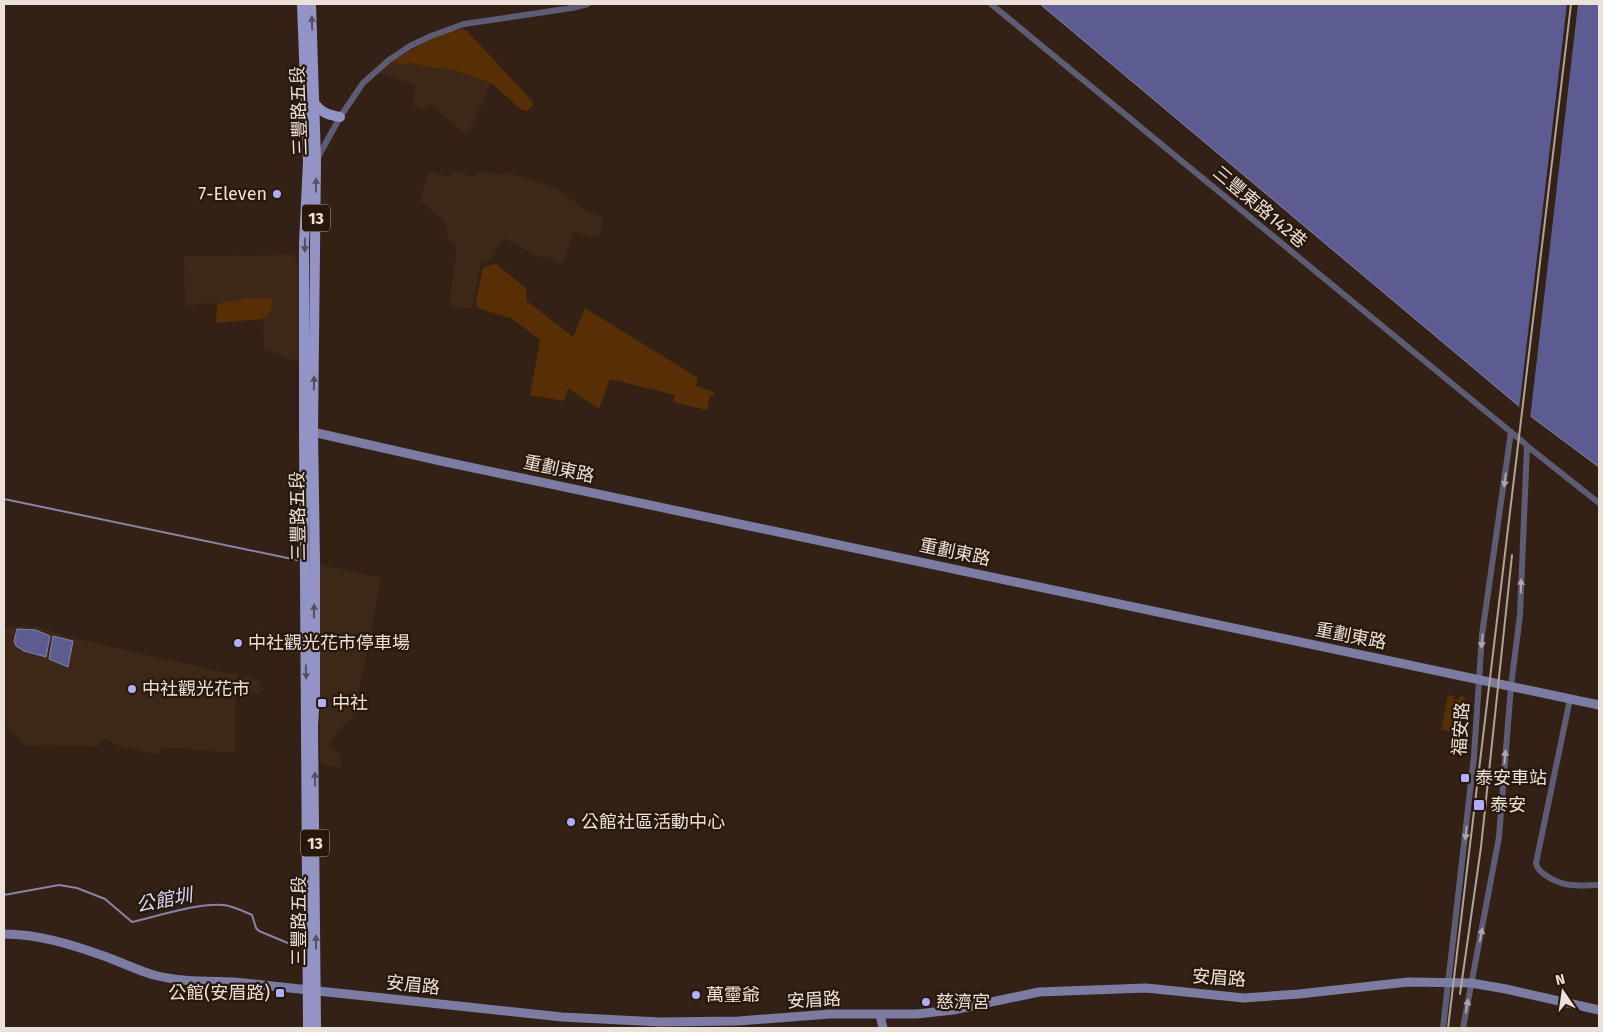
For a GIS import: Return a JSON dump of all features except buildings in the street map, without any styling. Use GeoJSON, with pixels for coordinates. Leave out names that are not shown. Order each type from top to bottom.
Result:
{"type":"FeatureCollection","features":[{"type":"Feature","properties":{"kind":"main road","name":"三豐路五段"},"geometry":{"type":"LineString","coordinates":[[302,4],[312,161]]}},
{"type":"Feature","properties":{"kind":"main road","name":"三豐路五段"},"geometry":{"type":"LineString","coordinates":[[311,4],[315,104],[312,161],[304,243],[308,431],[312,991],[316,1028]]}},
{"type":"Feature","properties":{"kind":"main road"},"geometry":{"type":"LineString","coordinates":[[315,104],[323,112],[340,117]]}},
{"type":"Feature","properties":{"kind":"main road","name":"三豐路五段"},"geometry":{"type":"LineString","coordinates":[[308,1028],[312,991]]}},
{"type":"Feature","properties":{"kind":"street"},"geometry":{"type":"LineString","coordinates":[[312,161],[363,83],[389,60],[410,46],[464,24],[588,4]]}},
{"type":"Feature","properties":{"kind":"street","name":"三豐東路142巷"},"geometry":{"type":"LineString","coordinates":[[991,4],[1527,446],[1599,503]]}},
{"type":"Feature","properties":{"kind":"street","name":"重劃東路"},"geometry":{"type":"LineString","coordinates":[[308,431],[442,461],[1599,705]]}},
{"type":"Feature","properties":{"kind":"street","name":"福安路"},"geometry":{"type":"LineString","coordinates":[[1443,1028],[1474,756],[1482,635],[1511,432]]}},
{"type":"Feature","properties":{"kind":"street"},"geometry":{"type":"LineString","coordinates":[[1463,1028],[1499,837],[1511,686],[1520,614],[1527,446]]}},
{"type":"Feature","properties":{"kind":"street"},"geometry":{"type":"LineString","coordinates":[[1570,699],[1536,863],[1538,870],[1547,876],[1568,884],[1599,885]]}},
{"type":"Feature","properties":{"kind":"street","name":"安眉路"},"geometry":{"type":"LineString","coordinates":[[4,934],[20,934],[43,938],[99,954],[156,976],[184,980],[234,982],[590,1019],[660,1022],[830,1014],[917,1014],[953,1010],[1039,992],[1146,988],[1244,998],[1408,982],[1472,983],[1599,1010]]}},
{"type":"Feature","properties":{"kind":"street"},"geometry":{"type":"LineString","coordinates":[[880,1015],[883,1028]]}},
{"type":"Feature","properties":{"kind":"shaded area"},"geometry":{"type":"Polygon","coordinates":[[[463,29],[467,31],[532,101],[533,105],[527,111],[522,110],[491,83],[451,69],[433,68],[411,63],[390,63],[434,38],[463,29]]]}},
{"type":"Feature","properties":{"kind":"shaded area"},"geometry":{"type":"Polygon","coordinates":[[[390,63],[411,63],[433,68],[451,69],[491,83],[467,136],[429,103],[426,110],[412,106],[416,85],[378,73],[390,63]]]}},
{"type":"Feature","properties":{"kind":"shaded area"},"geometry":{"type":"Polygon","coordinates":[[[452,170],[474,177],[479,171],[504,175],[507,172],[556,188],[584,209],[604,218],[599,238],[574,232],[564,261],[559,264],[541,255],[539,258],[504,238],[491,259],[481,263],[472,309],[449,306],[456,253],[455,246],[446,235],[445,222],[420,201],[429,171],[450,177],[452,170]]]}},
{"type":"Feature","properties":{"kind":"shaded area"},"geometry":{"type":"Polygon","coordinates":[[[293,252],[299,267],[301,361],[285,358],[264,348],[263,319],[268,316],[272,298],[247,298],[217,304],[205,303],[185,307],[184,256],[273,255],[293,252]]]}},
{"type":"Feature","properties":{"kind":"shaded area"},"geometry":{"type":"Polygon","coordinates":[[[496,264],[526,288],[527,301],[573,337],[585,308],[698,378],[696,386],[714,392],[713,396],[710,395],[707,410],[673,402],[675,395],[610,379],[599,409],[568,388],[564,401],[530,395],[540,340],[511,318],[477,308],[476,301],[483,268],[496,264]]]}},
{"type":"Feature","properties":{"kind":"shaded area"},"geometry":{"type":"Polygon","coordinates":[[[247,298],[272,298],[268,315],[263,319],[216,323],[217,304],[247,298]]]}},
{"type":"Feature","properties":{"kind":"shaded area"},"geometry":{"type":"Polygon","coordinates":[[[319,564],[381,578],[352,719],[345,724],[329,744],[340,754],[342,769],[320,764],[319,564]]]}},
{"type":"Feature","properties":{"kind":"shaded area","name":"中社觀光花市"},"geometry":{"type":"Polygon","coordinates":[[[36,626],[73,638],[258,680],[261,684],[261,694],[235,694],[235,753],[161,747],[159,755],[119,746],[104,739],[98,747],[44,745],[26,747],[4,723],[4,627],[36,626]]]}},
{"type":"Feature","properties":{"kind":"shaded area"},"geometry":{"type":"Polygon","coordinates":[[[1448,695],[1454,696],[1453,699],[1459,700],[1460,696],[1465,697],[1460,733],[1441,730],[1448,695]]]}},
{"type":"Feature","properties":{"kind":"water"},"geometry":{"type":"Polygon","coordinates":[[[1040,4],[1599,4],[1599,467],[1533,418],[1040,4]]]}},
{"type":"Feature","properties":{"kind":"water"},"geometry":{"type":"Polygon","coordinates":[[[17,629],[36,630],[50,636],[46,657],[24,651],[16,646],[14,641],[17,629]]]}},
{"type":"Feature","properties":{"kind":"water"},"geometry":{"type":"Polygon","coordinates":[[[53,636],[73,641],[68,667],[49,659],[53,636]]]}},
{"type":"Feature","properties":{"kind":"pier"},"geometry":{"type":"Polygon","coordinates":[[[1567,4],[1578,4],[1530,419],[1519,409],[1567,4]]]}},
{"type":"Feature","properties":{"kind":"waterway"},"geometry":{"type":"LineString","coordinates":[[4,499],[297,560]]}},
{"type":"Feature","properties":{"kind":"waterway","name":"公館圳"},"geometry":{"type":"LineString","coordinates":[[4,895],[59,885],[77,888],[105,899],[132,922],[190,908],[223,905],[252,915],[256,928],[259,931],[295,946]]}},
{"type":"Feature","properties":{"kind":"railway"},"geometry":{"type":"LineString","coordinates":[[1448,1028],[1571,4]]}},
{"type":"Feature","properties":{"kind":"railway"},"geometry":{"type":"LineString","coordinates":[[1460,994],[1481,847],[1512,555]]}},
{"type":"Feature","properties":{"kind":"place","name":"7-Eleven"},"geometry":{"type":"Point","coordinates":[277,194]}},
{"type":"Feature","properties":{"kind":"place","name":"中社觀光花市停車場"},"geometry":{"type":"Point","coordinates":[238,643]}},
{"type":"Feature","properties":{"kind":"place","name":"中社觀光花市"},"geometry":{"type":"Point","coordinates":[132,689]}},
{"type":"Feature","properties":{"kind":"place","name":"中社"},"geometry":{"type":"Point","coordinates":[322,703]}},
{"type":"Feature","properties":{"kind":"place","name":"泰安車站"},"geometry":{"type":"Point","coordinates":[1465,778]}},
{"type":"Feature","properties":{"kind":"place","name":"泰安"},"geometry":{"type":"Point","coordinates":[1479,805]}},
{"type":"Feature","properties":{"kind":"place","name":"公館社區活動中心"},"geometry":{"type":"Point","coordinates":[571,822]}},
{"type":"Feature","properties":{"kind":"place","name":"公館(安眉路)"},"geometry":{"type":"Point","coordinates":[280,993]}},
{"type":"Feature","properties":{"kind":"place","name":"萬𤫊爺"},"geometry":{"type":"Point","coordinates":[696,995]}},
{"type":"Feature","properties":{"kind":"place","name":"慈濟宮"},"geometry":{"type":"Point","coordinates":[926,1002]}}]}
